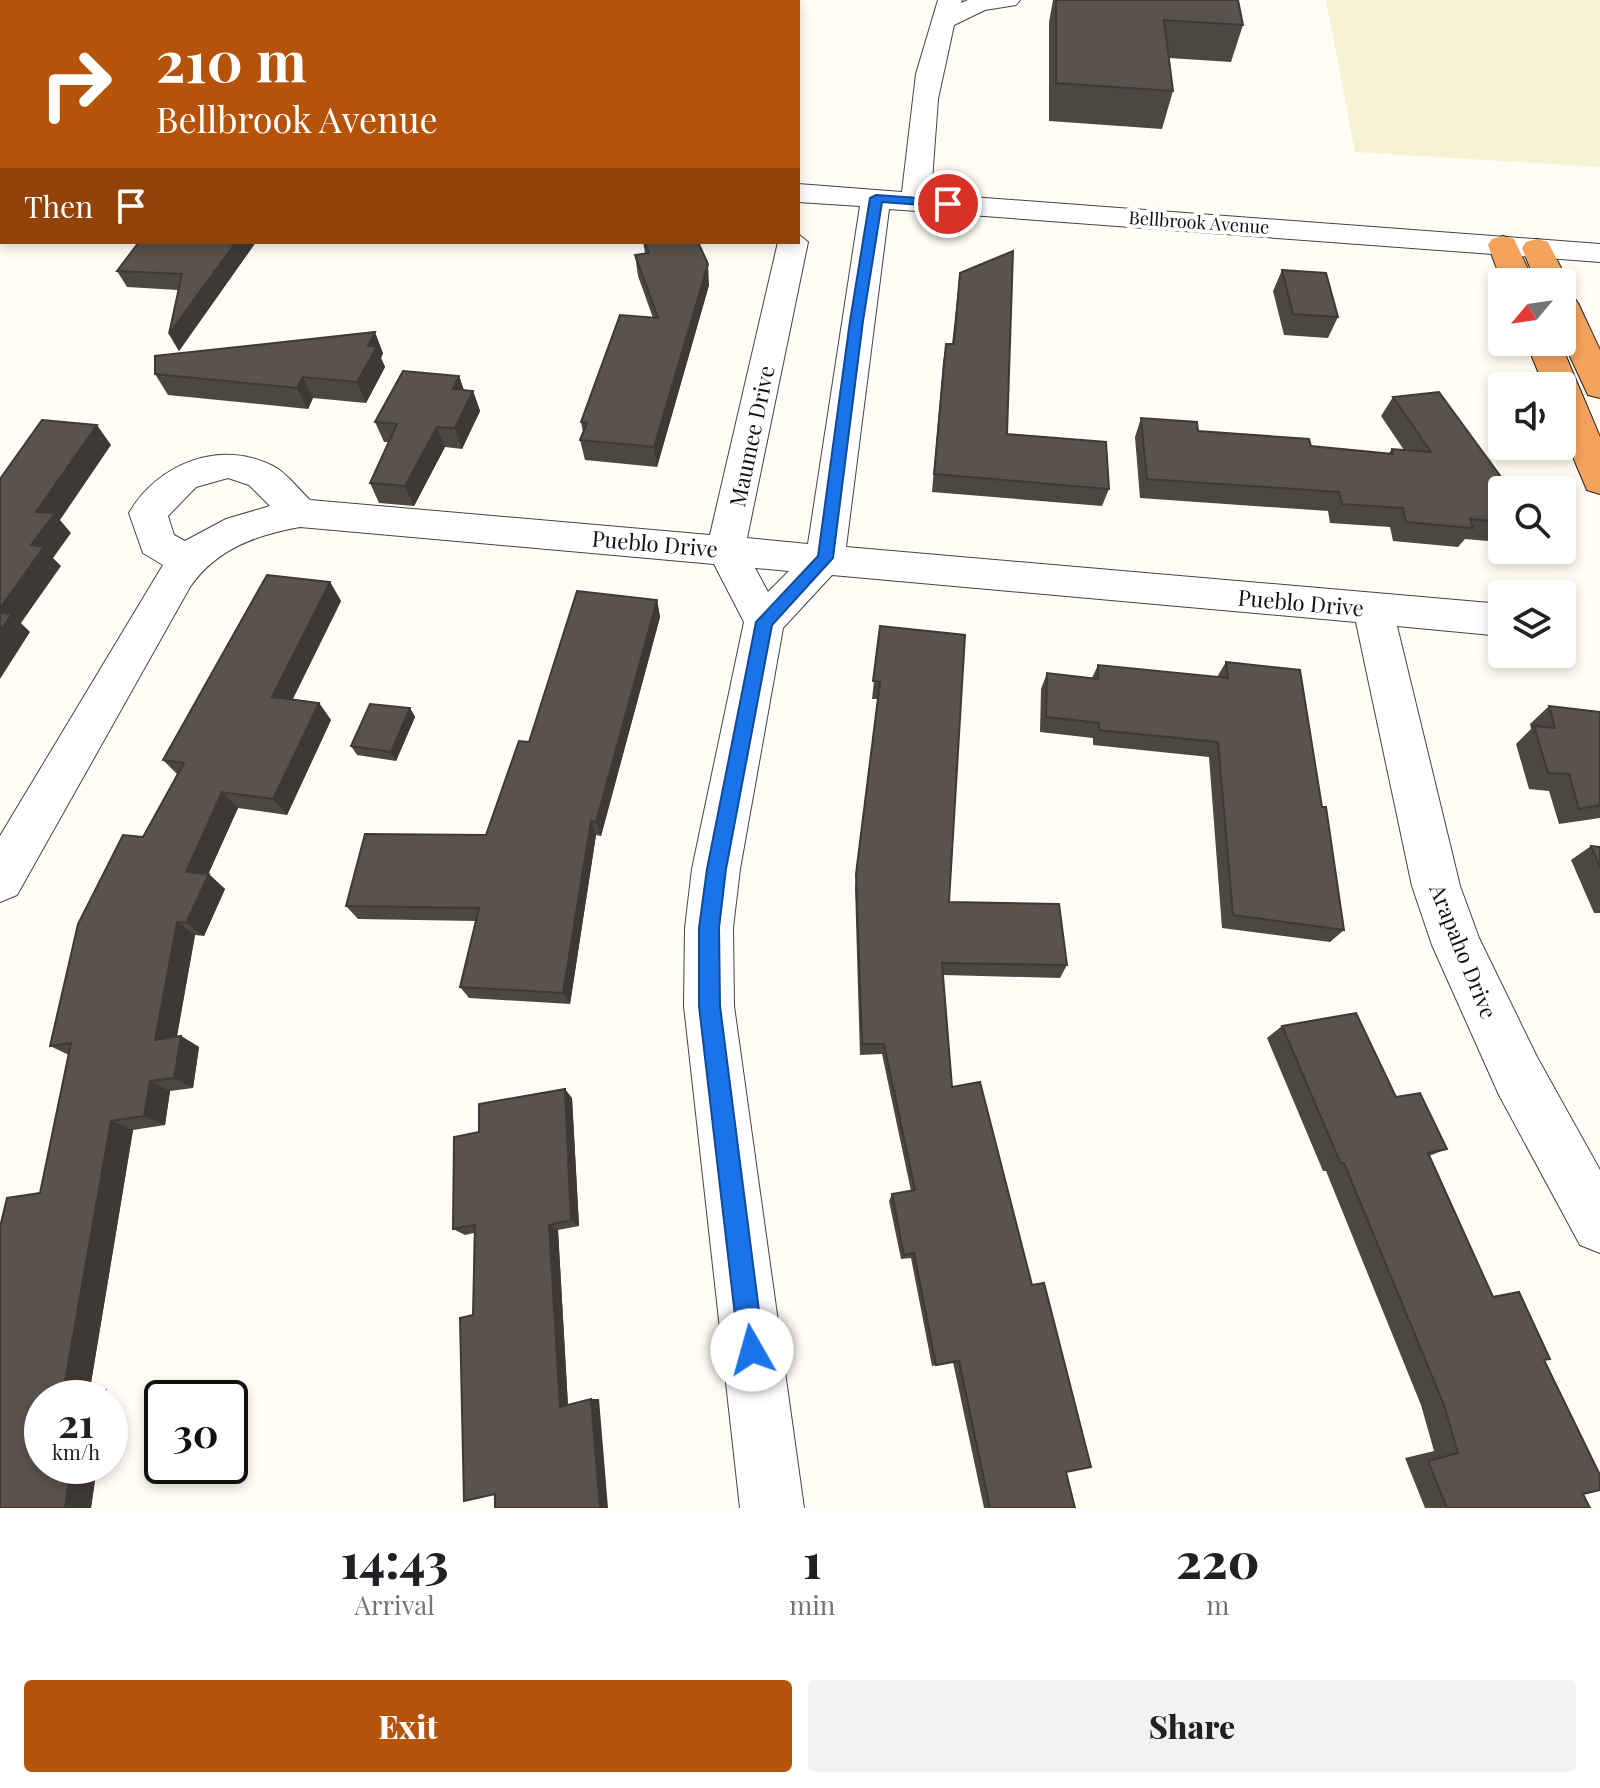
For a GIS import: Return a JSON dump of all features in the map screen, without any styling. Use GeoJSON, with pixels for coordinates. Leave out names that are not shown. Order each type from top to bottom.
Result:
{"type":"FeatureCollection","features":[{"type":"Feature","properties":{"kind":"highway"},"geometry":{"type":"LineString","coordinates":[[1503,245],[1512,268]]}},
{"type":"Feature","properties":{"kind":"highway"},"geometry":{"type":"LineString","coordinates":[[1537,248],[1546,268]]}},
{"type":"Feature","properties":{"kind":"highway"},"geometry":{"type":"LineString","coordinates":[[1576,334],[1600,387]]}},
{"type":"Feature","properties":{"kind":"highway"},"geometry":{"type":"LineString","coordinates":[[1576,422],[1600,481]]}},
{"type":"Feature","properties":{"kind":"street"},"geometry":{"type":"LineString","coordinates":[[916,201],[922,109],[946,10],[1008,0]]}},
{"type":"Feature","properties":{"kind":"street"},"geometry":{"type":"LineString","coordinates":[[772,1508],[709,1006],[709,928],[716,869],[764,622],[825,558],[856,321],[876,198]]}},
{"type":"Feature","properties":{"kind":"street","name":"Bellbrook Avenue"},"geometry":{"type":"LineString","coordinates":[[800,202],[876,198],[1600,253]]}},
{"type":"Feature","properties":{"kind":"street","name":"Maumee Drive"},"geometry":{"type":"LineString","coordinates":[[726,549],[793,244]]}},
{"type":"Feature","properties":{"kind":"street"},"geometry":{"type":"LineString","coordinates":[[188,561],[157,543],[148,513],[183,477],[229,465],[262,476],[300,513]]}},
{"type":"Feature","properties":{"kind":"street","name":"Pueblo Drive"},"geometry":{"type":"LineString","coordinates":[[0,880],[165,592],[188,561],[211,543],[243,528],[300,513],[1488,619]]}},
{"type":"Feature","properties":{"kind":"street"},"geometry":{"type":"LineString","coordinates":[[726,549],[764,622]]}},
{"type":"Feature","properties":{"kind":"street","name":"Arapaho Drive"},"geometry":{"type":"LineString","coordinates":[[1373,609],[1436,886],[1457,945],[1518,1076],[1600,1225]]}},
{"type":"Feature","properties":{"kind":"shaded area"},"geometry":{"type":"Polygon","coordinates":[[[1326,0],[1600,0],[1600,167],[1355,152],[1326,0]]]}},
{"type":"Feature","properties":{"kind":"building"},"geometry":{"type":"Polygon","coordinates":[[[1056,0],[1238,0],[1243,25],[1164,20],[1173,91],[1056,83],[1056,0]]]}},
{"type":"Feature","properties":{"kind":"building"},"geometry":{"type":"Polygon","coordinates":[[[137,244],[235,244],[169,334],[182,274],[117,271],[137,244]]]}},
{"type":"Feature","properties":{"kind":"building"},"geometry":{"type":"Polygon","coordinates":[[[646,244],[699,244],[708,264],[654,447],[580,440],[587,423],[581,422],[620,315],[658,318],[635,255],[649,253],[646,244]]]}},
{"type":"Feature","properties":{"kind":"building"},"geometry":{"type":"Polygon","coordinates":[[[1013,251],[1007,434],[1106,442],[1109,489],[934,474],[946,344],[954,344],[960,273],[1013,251]]]}},
{"type":"Feature","properties":{"kind":"building"},"geometry":{"type":"Polygon","coordinates":[[[1282,270],[1326,273],[1338,317],[1293,314],[1282,270]]]}},
{"type":"Feature","properties":{"kind":"building"},"geometry":{"type":"Polygon","coordinates":[[[375,332],[368,346],[377,347],[357,382],[303,377],[297,388],[155,374],[155,356],[375,332]]]}},
{"type":"Feature","properties":{"kind":"building"},"geometry":{"type":"Polygon","coordinates":[[[403,371],[459,376],[453,389],[473,391],[455,428],[437,427],[405,486],[370,483],[397,424],[375,422],[403,371]]]}},
{"type":"Feature","properties":{"kind":"building"},"geometry":{"type":"Polygon","coordinates":[[[1439,392],[1500,476],[1488,476],[1488,521],[1470,519],[1473,528],[1406,522],[1403,508],[1342,504],[1339,492],[1147,479],[1141,418],[1197,422],[1198,431],[1309,439],[1311,446],[1393,454],[1392,449],[1431,452],[1393,397],[1439,392]]]}},
{"type":"Feature","properties":{"kind":"building"},"geometry":{"type":"Polygon","coordinates":[[[42,420],[97,425],[36,512],[55,513],[31,545],[44,547],[0,608],[0,479],[42,420]]]}},
{"type":"Feature","properties":{"kind":"building"},"geometry":{"type":"Polygon","coordinates":[[[267,575],[330,582],[272,697],[319,703],[273,799],[222,792],[186,872],[209,874],[186,923],[177,922],[155,1040],[181,1036],[174,1078],[150,1081],[144,1116],[111,1121],[65,1380],[24,1380],[24,1484],[68,1484],[65,1508],[0,1508],[0,1227],[7,1198],[40,1193],[71,1043],[50,1046],[78,924],[123,835],[143,837],[184,763],[163,760],[267,575]]]}},
{"type":"Feature","properties":{"kind":"building"},"geometry":{"type":"Polygon","coordinates":[[[577,591],[657,600],[596,822],[591,821],[563,993],[460,987],[479,908],[346,906],[365,834],[486,835],[519,741],[529,742],[577,591]]]}},
{"type":"Feature","properties":{"kind":"building"},"geometry":{"type":"Polygon","coordinates":[[[0,613],[12,614],[0,631],[0,613]]]}},
{"type":"Feature","properties":{"kind":"building"},"geometry":{"type":"Polygon","coordinates":[[[880,626],[965,635],[949,902],[1059,904],[1067,965],[942,963],[952,1087],[980,1082],[1032,1285],[1044,1283],[1091,1467],[1066,1472],[1075,1508],[990,1508],[959,1361],[936,1365],[914,1253],[904,1255],[892,1194],[915,1190],[884,1044],[862,1044],[856,874],[880,682],[873,681],[880,626]]]}},
{"type":"Feature","properties":{"kind":"building"},"geometry":{"type":"Polygon","coordinates":[[[1226,662],[1300,670],[1322,807],[1326,807],[1344,930],[1233,915],[1218,742],[1099,730],[1099,723],[1046,717],[1047,673],[1098,679],[1098,665],[1228,678],[1226,662]]]}},
{"type":"Feature","properties":{"kind":"building"},"geometry":{"type":"Polygon","coordinates":[[[370,704],[410,708],[391,752],[351,746],[370,704]]]}},
{"type":"Feature","properties":{"kind":"building"},"geometry":{"type":"Polygon","coordinates":[[[1549,706],[1600,712],[1600,805],[1579,809],[1569,774],[1548,773],[1534,726],[1555,728],[1549,706]]]}},
{"type":"Feature","properties":{"kind":"building"},"geometry":{"type":"Polygon","coordinates":[[[1591,846],[1600,847],[1600,867],[1591,846]]]}},
{"type":"Feature","properties":{"kind":"building"},"geometry":{"type":"Polygon","coordinates":[[[1356,1013],[1396,1097],[1420,1093],[1447,1149],[1428,1153],[1493,1297],[1519,1292],[1550,1359],[1544,1360],[1600,1475],[1600,1490],[1583,1494],[1590,1508],[1447,1508],[1428,1461],[1458,1453],[1444,1405],[1344,1163],[1341,1164],[1282,1026],[1356,1013]]]}},
{"type":"Feature","properties":{"kind":"building"},"geometry":{"type":"Polygon","coordinates":[[[565,1089],[571,1220],[549,1225],[560,1407],[591,1399],[600,1508],[495,1508],[495,1494],[464,1501],[460,1318],[473,1315],[475,1225],[453,1229],[454,1137],[479,1132],[479,1104],[565,1089]]]}},
{"type":"Feature","properties":{"kind":"route"},"geometry":{"type":"LineString","coordinates":[[752,1350],[709,1006],[709,928],[716,869],[764,622],[825,558],[856,321],[876,198],[948,204]]}}]}
